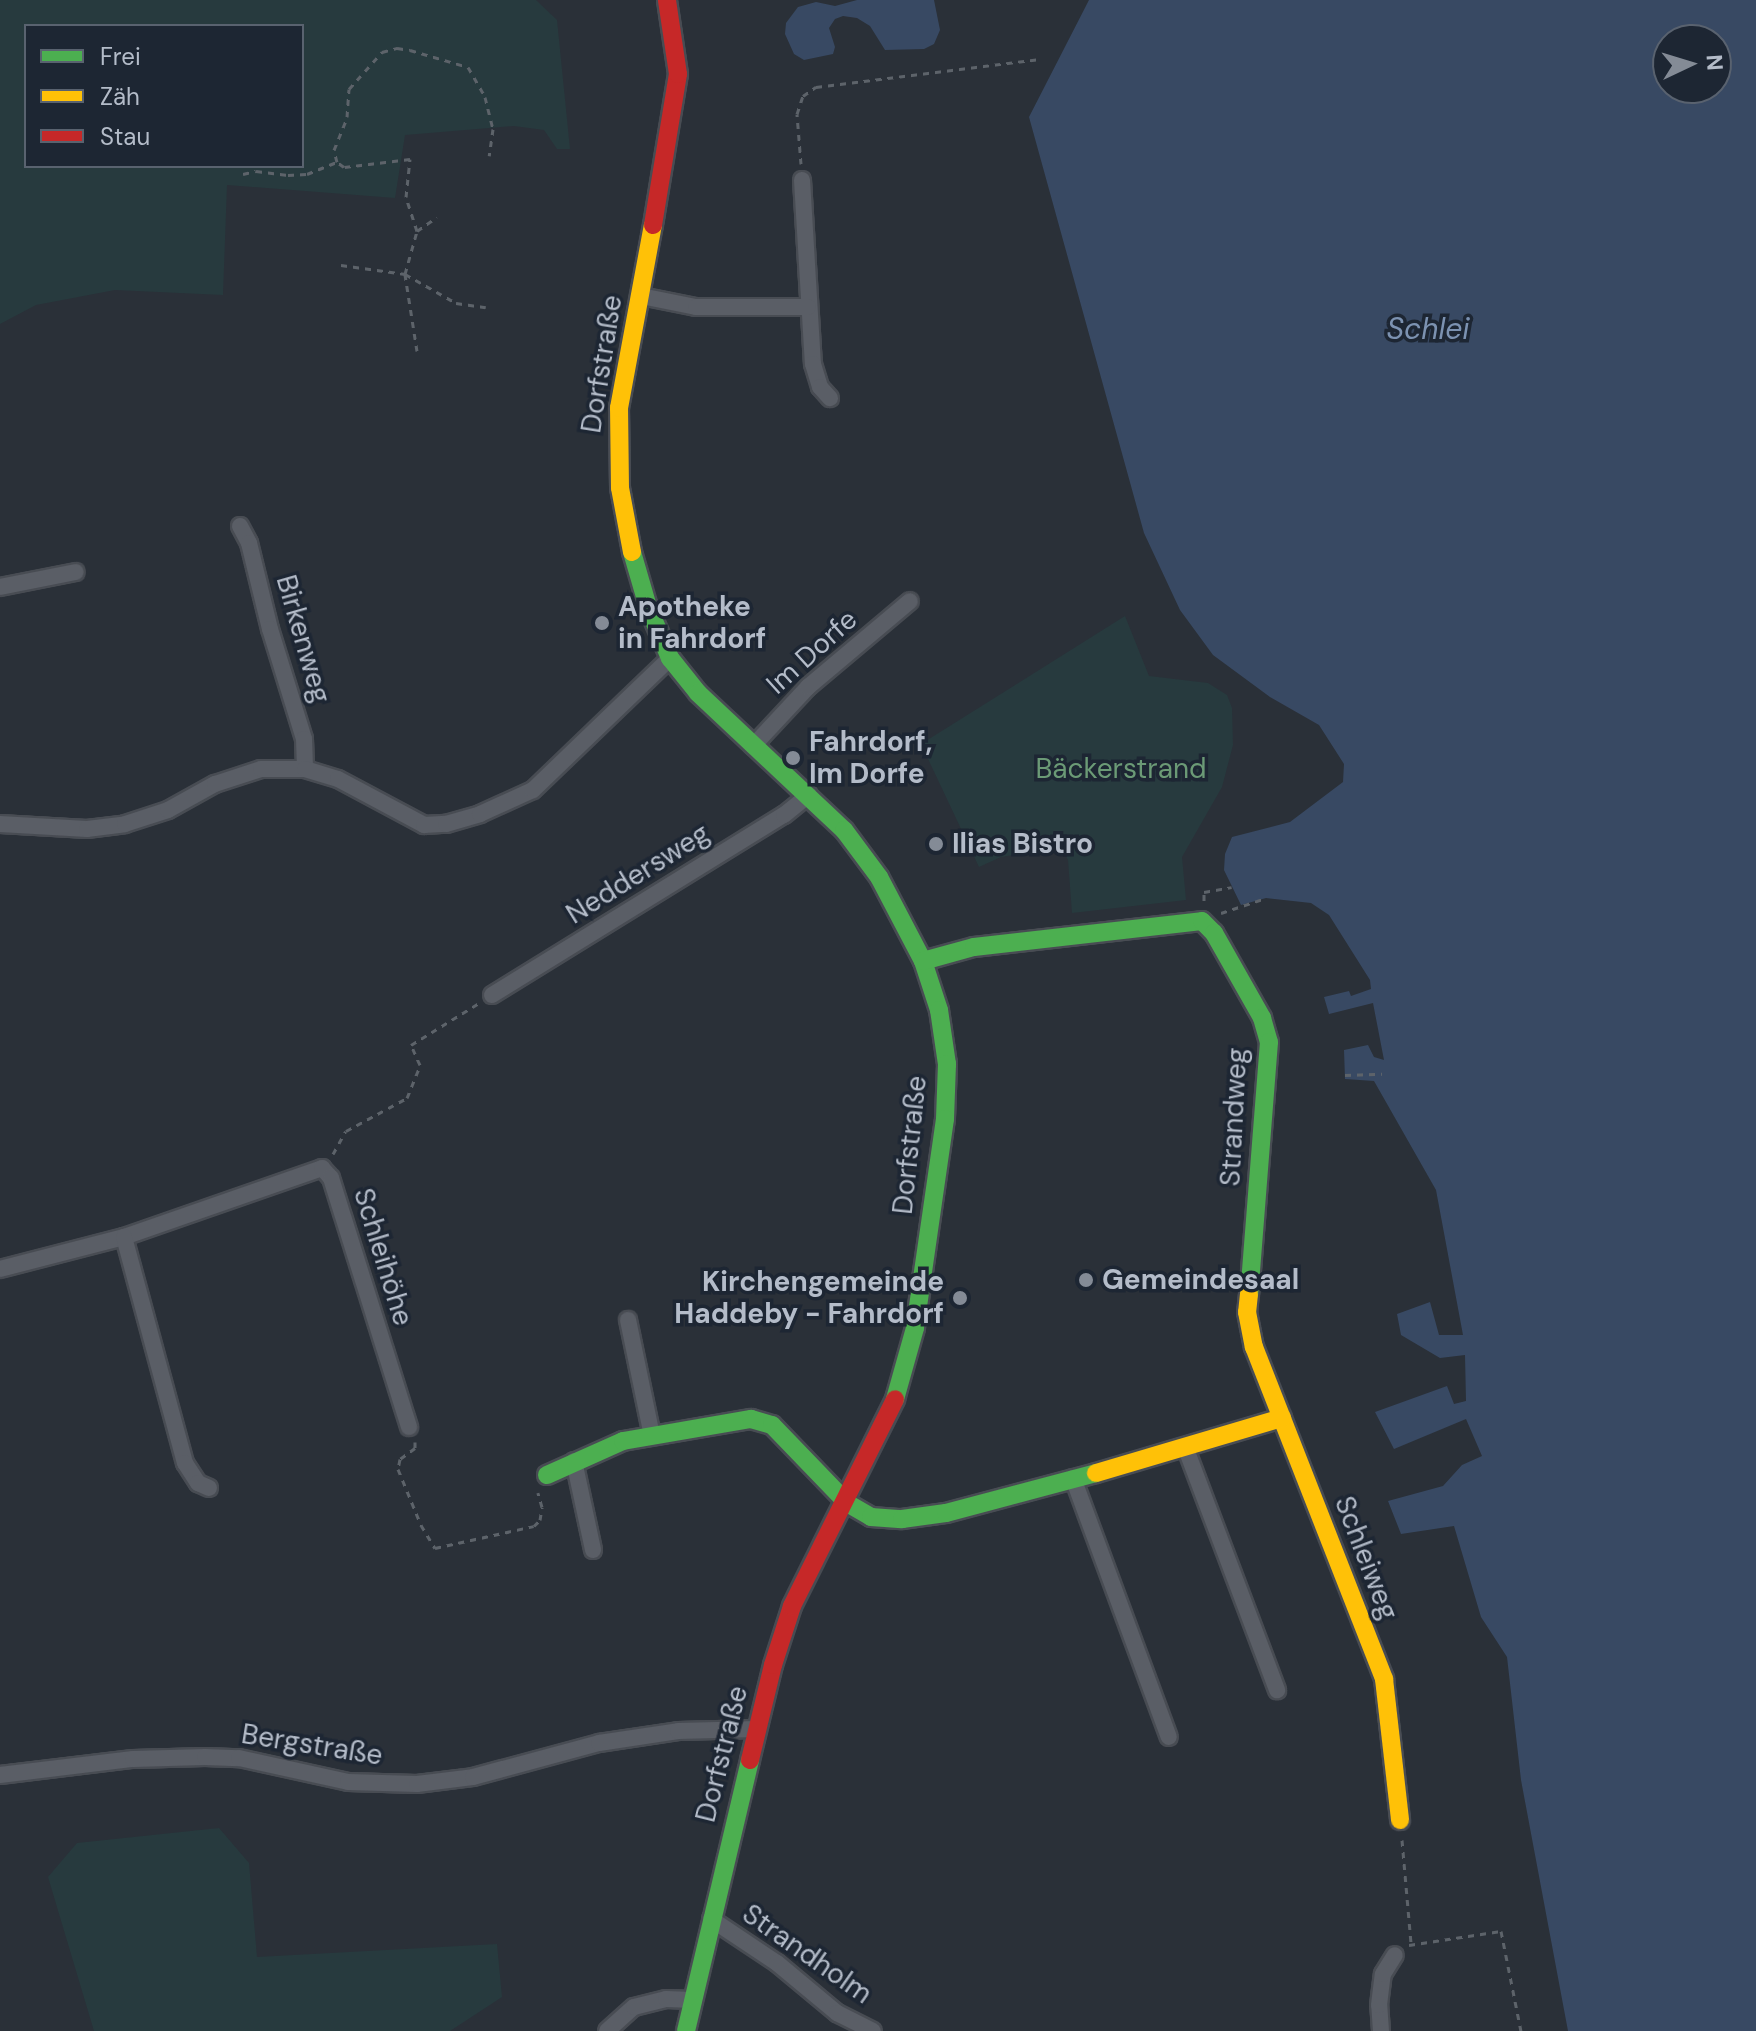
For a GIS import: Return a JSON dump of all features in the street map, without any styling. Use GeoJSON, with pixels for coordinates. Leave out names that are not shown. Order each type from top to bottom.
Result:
{"type":"FeatureCollection","features":[{"type":"Feature","properties":{"kind":"street","name":"Dorfstraße"},"geometry":{"type":"LineString","coordinates":[[667,0],[678,74],[619,408],[620,488],[635,564],[670,658],[698,693],[809,795],[863,853],[896,903],[923,961],[939,1010],[947,1064],[943,1134],[915,1328],[903,1378],[888,1419],[792,1606],[756,1729],[686,2031]]}},
{"type":"Feature","properties":{"kind":"street"},"geometry":{"type":"LineString","coordinates":[[802,180],[813,364],[820,387],[830,398]]}},
{"type":"Feature","properties":{"kind":"street"},"geometry":{"type":"LineString","coordinates":[[641,296],[696,307],[808,307]]}},
{"type":"Feature","properties":{"kind":"street","name":"Birkenweg"},"geometry":{"type":"LineString","coordinates":[[240,526],[249,543],[270,629],[304,739],[305,769]]}},
{"type":"Feature","properties":{"kind":"street"},"geometry":{"type":"LineString","coordinates":[[0,587],[76,572]]}},
{"type":"Feature","properties":{"kind":"street","name":"Im Dorfe"},"geometry":{"type":"LineString","coordinates":[[753,746],[808,687],[910,601]]}},
{"type":"Feature","properties":{"kind":"street"},"geometry":{"type":"LineString","coordinates":[[0,824],[87,829],[125,824],[168,810],[215,784],[261,769],[305,769],[338,779],[424,825],[446,824],[480,814],[533,790],[670,658]]}},
{"type":"Feature","properties":{"kind":"street","name":"Neddersweg"},"geometry":{"type":"LineString","coordinates":[[492,995],[784,815],[809,795]]}},
{"type":"Feature","properties":{"kind":"street"},"geometry":{"type":"LineString","coordinates":[[923,961],[974,947],[1202,921]]}},
{"type":"Feature","properties":{"kind":"street","name":"Strandweg"},"geometry":{"type":"LineString","coordinates":[[1202,921],[1214,933],[1262,1018],[1269,1042],[1269,1076],[1247,1312],[1254,1347],[1282,1418]]}},
{"type":"Feature","properties":{"kind":"street","name":"Schleihöhe"},"geometry":{"type":"LineString","coordinates":[[0,1269],[124,1237],[322,1168],[331,1178],[409,1427]]}},
{"type":"Feature","properties":{"kind":"street"},"geometry":{"type":"LineString","coordinates":[[124,1237],[185,1463],[198,1483],[209,1488]]}},
{"type":"Feature","properties":{"kind":"street"},"geometry":{"type":"LineString","coordinates":[[628,1320],[652,1436]]}},
{"type":"Feature","properties":{"kind":"street"},"geometry":{"type":"LineString","coordinates":[[547,1475],[623,1441],[751,1419],[772,1425],[847,1503],[871,1517],[902,1519],[946,1513],[1186,1449],[1282,1418]]}},
{"type":"Feature","properties":{"kind":"street","name":"Schleiweg"},"geometry":{"type":"LineString","coordinates":[[1282,1418],[1384,1679],[1390,1708],[1400,1820]]}},
{"type":"Feature","properties":{"kind":"street"},"geometry":{"type":"LineString","coordinates":[[1186,1449],[1277,1690]]}},
{"type":"Feature","properties":{"kind":"street"},"geometry":{"type":"LineString","coordinates":[[574,1461],[593,1550]]}},
{"type":"Feature","properties":{"kind":"street"},"geometry":{"type":"LineString","coordinates":[[1073,1478],[1169,1737]]}},
{"type":"Feature","properties":{"kind":"street","name":"Bergstraße"},"geometry":{"type":"LineString","coordinates":[[0,1775],[133,1759],[205,1757],[239,1758],[348,1782],[417,1784],[473,1777],[599,1743],[678,1731],[756,1729]]}},
{"type":"Feature","properties":{"kind":"street","name":"Strandholm"},"geometry":{"type":"LineString","coordinates":[[711,1919],[777,1963],[845,2025],[873,2031]]}},
{"type":"Feature","properties":{"kind":"street"},"geometry":{"type":"LineString","coordinates":[[1381,2031],[1379,2005],[1383,1974],[1395,1955]]}},
{"type":"Feature","properties":{"kind":"street"},"geometry":{"type":"LineString","coordinates":[[607,2031],[634,2007],[666,1999],[693,2000]]}},
{"type":"Feature","properties":{"kind":"path"},"geometry":{"type":"LineString","coordinates":[[417,351],[405,274],[417,231],[406,197],[410,159],[358,167],[344,167],[337,162],[334,150],[347,117],[349,89],[382,52],[397,48],[459,63],[477,77],[493,129],[489,156]]}},
{"type":"Feature","properties":{"kind":"path"},"geometry":{"type":"LineString","coordinates":[[802,180],[797,114],[803,96],[816,87],[1040,59]]}},
{"type":"Feature","properties":{"kind":"path"},"geometry":{"type":"LineString","coordinates":[[243,174],[256,171],[307,174],[337,162]]}},
{"type":"Feature","properties":{"kind":"path"},"geometry":{"type":"LineString","coordinates":[[417,231],[437,217]]}},
{"type":"Feature","properties":{"kind":"path"},"geometry":{"type":"LineString","coordinates":[[341,265],[405,274],[456,303],[486,307]]}},
{"type":"Feature","properties":{"kind":"path"},"geometry":{"type":"LineString","coordinates":[[1202,921],[1204,892],[1232,887]]}},
{"type":"Feature","properties":{"kind":"path"},"geometry":{"type":"LineString","coordinates":[[1241,905],[1266,898]]}},
{"type":"Feature","properties":{"kind":"path"},"geometry":{"type":"LineString","coordinates":[[335,1151],[346,1131],[407,1098],[420,1065],[411,1045],[492,995]]}},
{"type":"Feature","properties":{"kind":"path"},"geometry":{"type":"LineString","coordinates":[[1345,1075],[1382,1074]]}},
{"type":"Feature","properties":{"kind":"path"},"geometry":{"type":"LineString","coordinates":[[409,1427],[415,1437],[415,1448],[400,1459],[398,1469],[421,1525],[435,1548],[534,1526],[540,1520],[542,1507],[534,1479],[547,1475]]}},
{"type":"Feature","properties":{"kind":"path"},"geometry":{"type":"LineString","coordinates":[[1400,1820],[1411,1943]]}},
{"type":"Feature","properties":{"kind":"path"},"geometry":{"type":"LineString","coordinates":[[1395,1955],[1411,1943],[1501,1931],[1521,2031]]}},
{"type":"Feature","properties":{"kind":"green space"},"geometry":{"type":"Polygon","coordinates":[[[0,0],[536,0],[557,20],[570,149],[557,149],[544,130],[514,126],[405,135],[395,198],[227,185],[223,295],[115,290],[36,305],[0,324],[0,0]]]}},
{"type":"Feature","properties":{"kind":"green space","name":"Bäckerstrand"},"geometry":{"type":"Polygon","coordinates":[[[1125,616],[1149,676],[1208,683],[1227,695],[1232,708],[1233,745],[1222,787],[1182,857],[1186,900],[1072,913],[1068,860],[1061,847],[1001,857],[979,867],[921,744],[1125,616]]]}},
{"type":"Feature","properties":{"kind":"green space"},"geometry":{"type":"Polygon","coordinates":[[[219,1828],[249,1863],[257,1957],[497,1944],[502,1997],[450,2031],[94,2031],[48,1877],[77,1843],[219,1828]]]}},
{"type":"Feature","properties":{"kind":"water"},"geometry":{"type":"Polygon","coordinates":[[[857,0],[934,0],[940,30],[934,44],[924,49],[885,50],[870,26],[857,18],[843,16],[835,19],[829,28],[835,47],[833,54],[804,60],[794,54],[785,34],[786,23],[798,7],[816,2],[835,6],[857,0]]]}},
{"type":"Feature","properties":{"kind":"water","name":"Schlei"},"geometry":{"type":"Polygon","coordinates":[[[1089,0],[1756,0],[1756,2031],[1568,2031],[1521,1780],[1507,1657],[1481,1617],[1454,1526],[1401,1534],[1388,1501],[1443,1486],[1462,1465],[1482,1456],[1466,1419],[1394,1449],[1375,1412],[1447,1386],[1454,1404],[1466,1401],[1465,1355],[1440,1358],[1401,1335],[1397,1314],[1430,1302],[1439,1335],[1463,1335],[1436,1190],[1374,1081],[1345,1079],[1344,1050],[1368,1045],[1374,1057],[1384,1060],[1373,1003],[1329,1014],[1324,997],[1349,991],[1351,996],[1371,989],[1370,980],[1329,915],[1311,903],[1266,898],[1241,905],[1224,870],[1225,854],[1232,837],[1290,822],[1343,782],[1344,764],[1319,725],[1270,697],[1213,655],[1180,610],[1144,533],[1029,117],[1089,0]]]}},
{"type":"Feature","properties":{"kind":"traffic: fast"},"geometry":{"type":"LineString","coordinates":[[632,552],[648,607],[670,658],[698,693],[844,830],[879,877],[923,961],[939,1010],[947,1064],[945,1119],[915,1328],[895,1399]]}},
{"type":"Feature","properties":{"kind":"traffic: fast"},"geometry":{"type":"LineString","coordinates":[[923,961],[974,947],[1202,921],[1214,933],[1262,1018],[1269,1042],[1249,1294]]}},
{"type":"Feature","properties":{"kind":"traffic: fast"},"geometry":{"type":"LineString","coordinates":[[547,1475],[623,1441],[751,1419],[772,1425],[847,1503],[871,1517],[902,1519],[946,1513],[1096,1473]]}},
{"type":"Feature","properties":{"kind":"traffic: fast"},"geometry":{"type":"LineString","coordinates":[[686,2031],[750,1760]]}},
{"type":"Feature","properties":{"kind":"traffic: slow"},"geometry":{"type":"LineString","coordinates":[[632,552],[620,488],[619,408],[653,225]]}},
{"type":"Feature","properties":{"kind":"traffic: slow"},"geometry":{"type":"LineString","coordinates":[[1249,1294],[1247,1312],[1254,1347],[1384,1679],[1400,1820]]}},
{"type":"Feature","properties":{"kind":"traffic: slow"},"geometry":{"type":"LineString","coordinates":[[1096,1473],[1282,1418]]}},
{"type":"Feature","properties":{"kind":"traffic: jam"},"geometry":{"type":"LineString","coordinates":[[653,225],[678,74],[667,0]]}},
{"type":"Feature","properties":{"kind":"traffic: jam"},"geometry":{"type":"LineString","coordinates":[[750,1760],[773,1665],[792,1606],[895,1399]]}},
{"type":"Feature","properties":{"kind":"place","name":"Apotheke in Fahrdorf"},"geometry":{"type":"Point","coordinates":[602,623]}},
{"type":"Feature","properties":{"kind":"place","name":"Fahrdorf, Im Dorfe"},"geometry":{"type":"Point","coordinates":[793,758]}},
{"type":"Feature","properties":{"kind":"place","name":"Ilias Bistro"},"geometry":{"type":"Point","coordinates":[936,844]}},
{"type":"Feature","properties":{"kind":"place","name":"Gemeindesaal"},"geometry":{"type":"Point","coordinates":[1086,1280]}},
{"type":"Feature","properties":{"kind":"place","name":"Kirchengemeinde Haddeby - Fahrdorf"},"geometry":{"type":"Point","coordinates":[960,1298]}}]}
